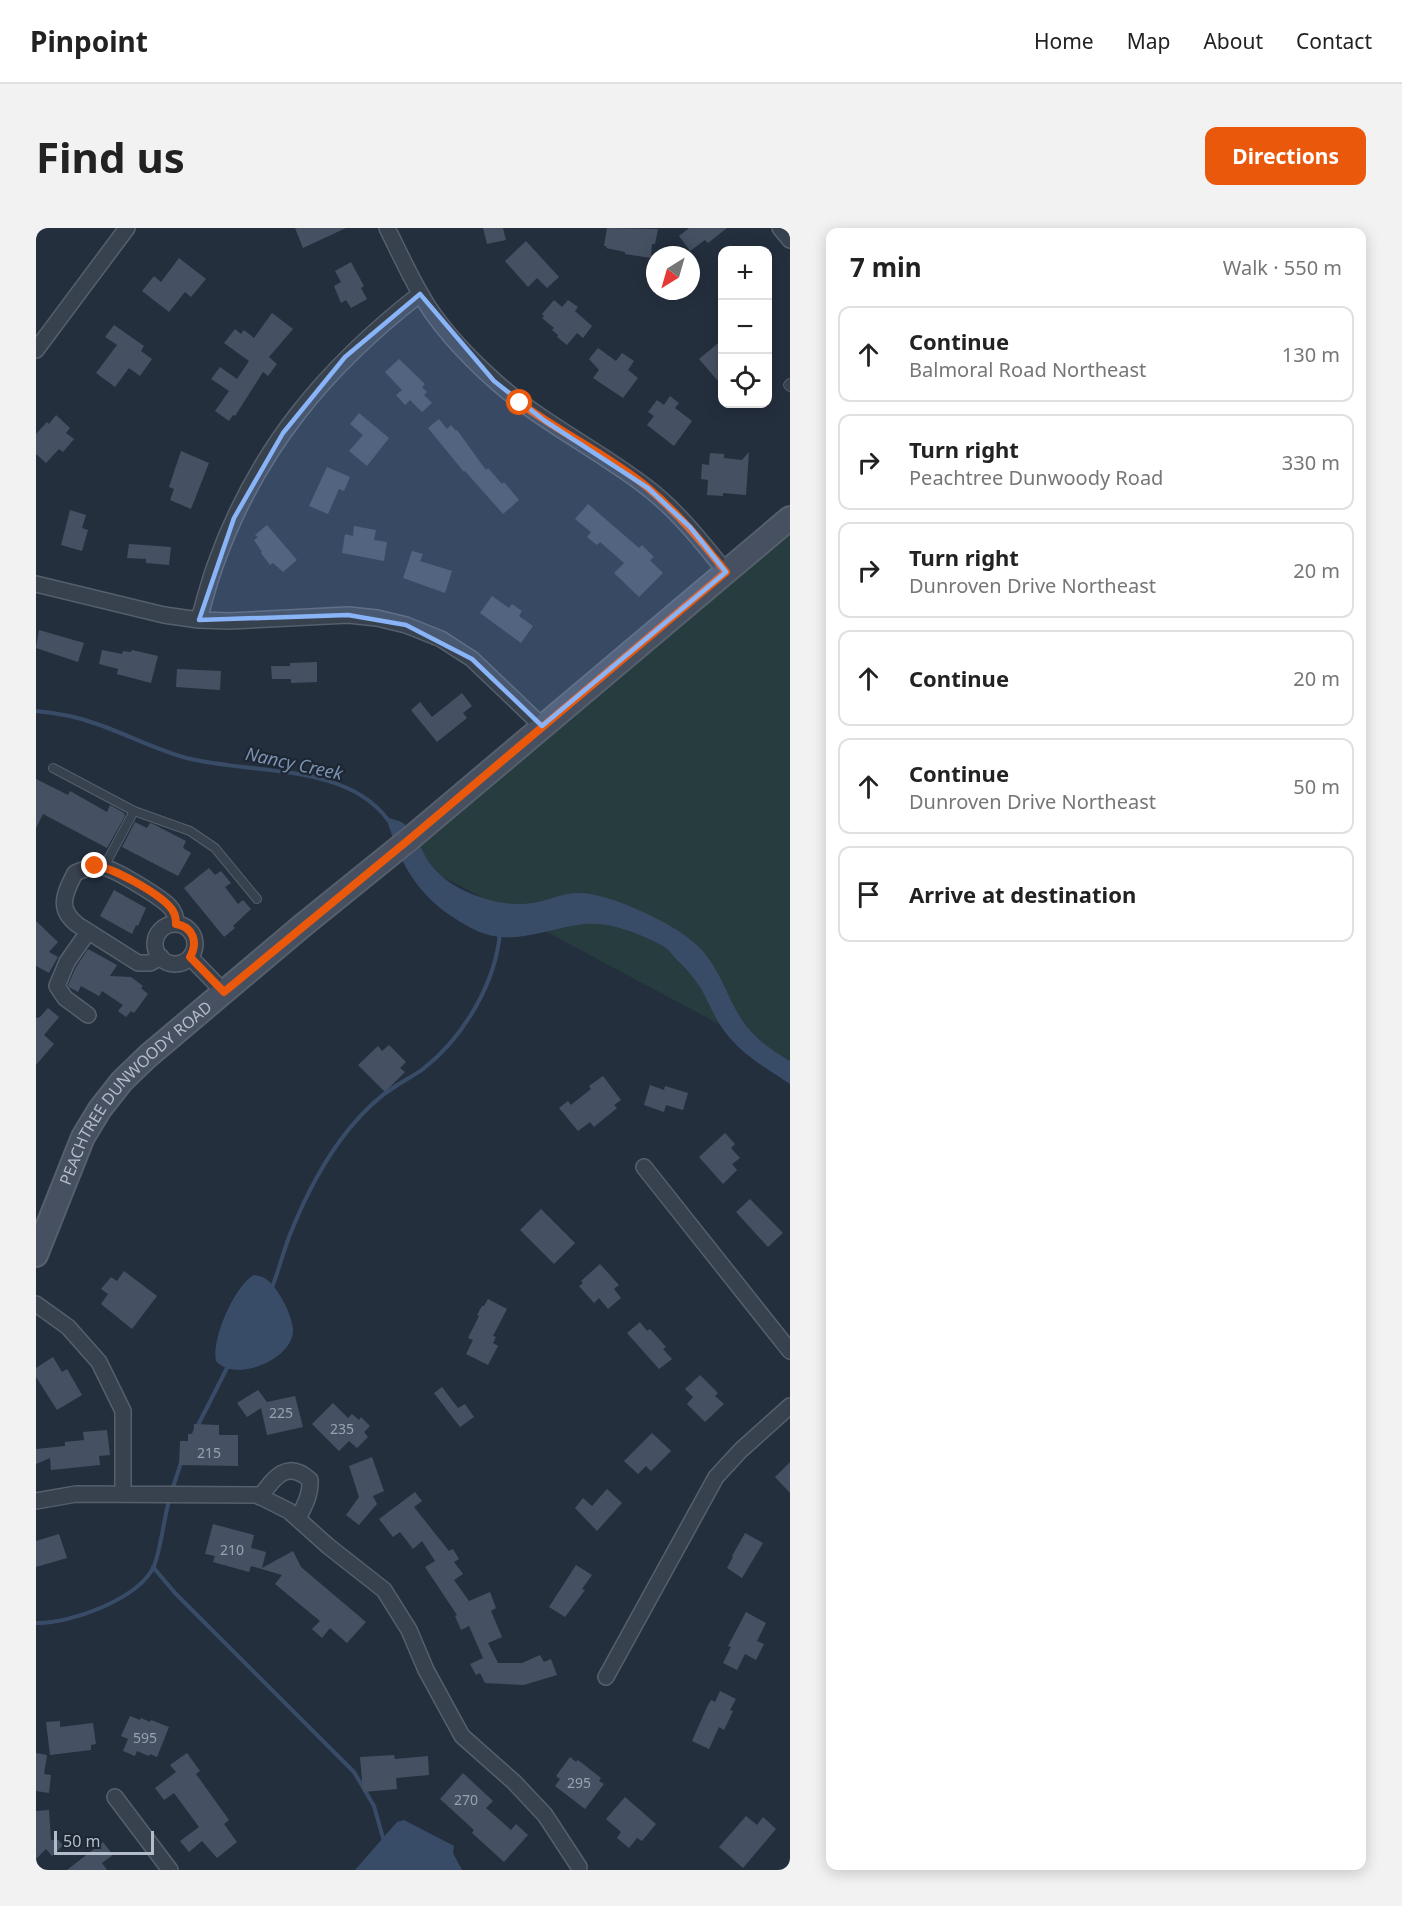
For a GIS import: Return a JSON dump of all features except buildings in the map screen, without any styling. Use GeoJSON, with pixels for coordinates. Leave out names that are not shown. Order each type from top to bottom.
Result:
{"type":"FeatureCollection","features":[{"type":"Feature","properties":{"kind":"main road","name":"PEACHTREE DUNWOODY ROAD"},"geometry":{"type":"LineString","coordinates":[[36,1254],[83,1137],[100,1109],[122,1081],[148,1056],[790,518]]}},
{"type":"Feature","properties":{"kind":"street"},"geometry":{"type":"LineString","coordinates":[[36,350],[127,228]]}},
{"type":"Feature","properties":{"kind":"street"},"geometry":{"type":"LineString","coordinates":[[387,228],[420,294],[454,339],[494,381],[545,421],[610,460],[648,488],[690,527],[726,572]]}},
{"type":"Feature","properties":{"kind":"street"},"geometry":{"type":"LineString","coordinates":[[780,228],[790,240]]}},
{"type":"Feature","properties":{"kind":"street"},"geometry":{"type":"LineString","coordinates":[[199,620],[216,563],[234,518],[257,474],[283,433],[312,394],[345,357],[381,324],[420,294]]}},
{"type":"Feature","properties":{"kind":"street"},"geometry":{"type":"LineString","coordinates":[[36,584],[164,615],[199,620],[228,621],[348,615],[377,618],[406,625],[441,639],[472,659],[542,726]]}},
{"type":"Feature","properties":{"kind":"street"},"geometry":{"type":"LineString","coordinates":[[161,957],[150,963],[138,963],[69,919],[65,909],[66,891],[75,873],[95,866],[104,867],[115,871],[159,898],[176,915],[176,924]]}},
{"type":"Feature","properties":{"kind":"street"},"geometry":{"type":"LineString","coordinates":[[176,924],[191,932],[194,948],[190,957],[183,962],[176,963],[165,961],[161,957],[156,948],[158,934],[164,927],[176,924]]}},
{"type":"Feature","properties":{"kind":"street"},"geometry":{"type":"LineString","coordinates":[[88,932],[67,962],[57,986],[66,998],[88,1015]]}},
{"type":"Feature","properties":{"kind":"street"},"geometry":{"type":"LineString","coordinates":[[190,957],[224,992]]}},
{"type":"Feature","properties":{"kind":"street"},"geometry":{"type":"LineString","coordinates":[[644,1167],[790,1351]]}},
{"type":"Feature","properties":{"kind":"street"},"geometry":{"type":"LineString","coordinates":[[36,1305],[68,1327],[99,1362],[123,1411],[125,1443],[123,1493]]}},
{"type":"Feature","properties":{"kind":"street"},"geometry":{"type":"LineString","coordinates":[[606,1677],[717,1477],[741,1450],[790,1406]]}},
{"type":"Feature","properties":{"kind":"street"},"geometry":{"type":"LineString","coordinates":[[260,1497],[274,1477],[287,1470],[302,1473],[309,1480],[310,1488],[298,1519]]}},
{"type":"Feature","properties":{"kind":"street"},"geometry":{"type":"LineString","coordinates":[[36,1501],[76,1494],[257,1495],[289,1510],[328,1546],[384,1590],[409,1630],[426,1670],[462,1736],[514,1782],[544,1815],[579,1867]]}},
{"type":"Feature","properties":{"kind":"street"},"geometry":{"type":"LineString","coordinates":[[115,1797],[170,1870]]}},
{"type":"Feature","properties":{"kind":"lane"},"geometry":{"type":"LineString","coordinates":[[53,768],[134,811],[190,831],[215,848],[257,899]]}},
{"type":"Feature","properties":{"kind":"lane"},"geometry":{"type":"LineString","coordinates":[[104,867],[134,811]]}},
{"type":"Feature","properties":{"kind":"highlighted area"},"geometry":{"type":"Polygon","coordinates":[[[420,294],[494,381],[545,421],[648,488],[690,527],[726,572],[542,726],[472,659],[406,625],[348,615],[199,620],[234,518],[283,433],[345,357],[420,294]]]}},
{"type":"Feature","properties":{"kind":"green space"},"geometry":{"type":"Polygon","coordinates":[[[790,513],[790,1075],[747,1039],[395,851],[790,513]]]}},
{"type":"Feature","properties":{"kind":"water"},"geometry":{"type":"Polygon","coordinates":[[[386,817],[408,827],[431,865],[453,884],[473,895],[516,904],[538,902],[573,893],[590,894],[635,908],[677,930],[706,955],[746,1026],[763,1043],[790,1061],[790,1084],[758,1063],[729,1037],[693,978],[668,950],[653,941],[621,928],[599,924],[567,927],[530,935],[501,937],[479,932],[459,921],[444,911],[421,889],[397,849],[386,817]]]}},
{"type":"Feature","properties":{"kind":"water"},"geometry":{"type":"Polygon","coordinates":[[[254,1275],[269,1281],[274,1287],[288,1311],[293,1329],[291,1340],[275,1358],[250,1369],[237,1370],[225,1367],[216,1361],[215,1351],[221,1327],[232,1301],[254,1275]]]}},
{"type":"Feature","properties":{"kind":"water"},"geometry":{"type":"Polygon","coordinates":[[[404,1820],[454,1846],[453,1853],[462,1870],[355,1870],[397,1822],[404,1820]]]}},
{"type":"Feature","properties":{"kind":"waterway","name":"Nancy Creek"},"geometry":{"type":"LineString","coordinates":[[36,711],[87,721],[183,757],[321,779],[347,788],[370,801],[388,820]]}},
{"type":"Feature","properties":{"kind":"waterway"},"geometry":{"type":"LineString","coordinates":[[273,1285],[301,1209],[331,1154],[359,1117],[389,1090],[423,1069],[438,1056],[464,1025],[475,1008],[492,971],[500,932]]}},
{"type":"Feature","properties":{"kind":"waterway"},"geometry":{"type":"LineString","coordinates":[[192,1437],[227,1368]]}},
{"type":"Feature","properties":{"kind":"waterway"},"geometry":{"type":"LineString","coordinates":[[172,1490],[182,1460]]}},
{"type":"Feature","properties":{"kind":"waterway"},"geometry":{"type":"LineString","coordinates":[[36,1623],[67,1619],[102,1607],[119,1599],[146,1578],[154,1566],[170,1497]]}},
{"type":"Feature","properties":{"kind":"waterway"},"geometry":{"type":"LineString","coordinates":[[153,1567],[175,1593],[354,1772],[374,1806],[383,1838]]}},
{"type":"Feature","properties":{"kind":"route"},"geometry":{"type":"LineString","coordinates":[[95,866],[115,871],[170,907],[176,915],[176,924],[182,925],[191,932],[194,948],[190,957],[224,992],[726,572],[690,527],[648,488],[610,460],[571,438],[520,403]]}}]}
